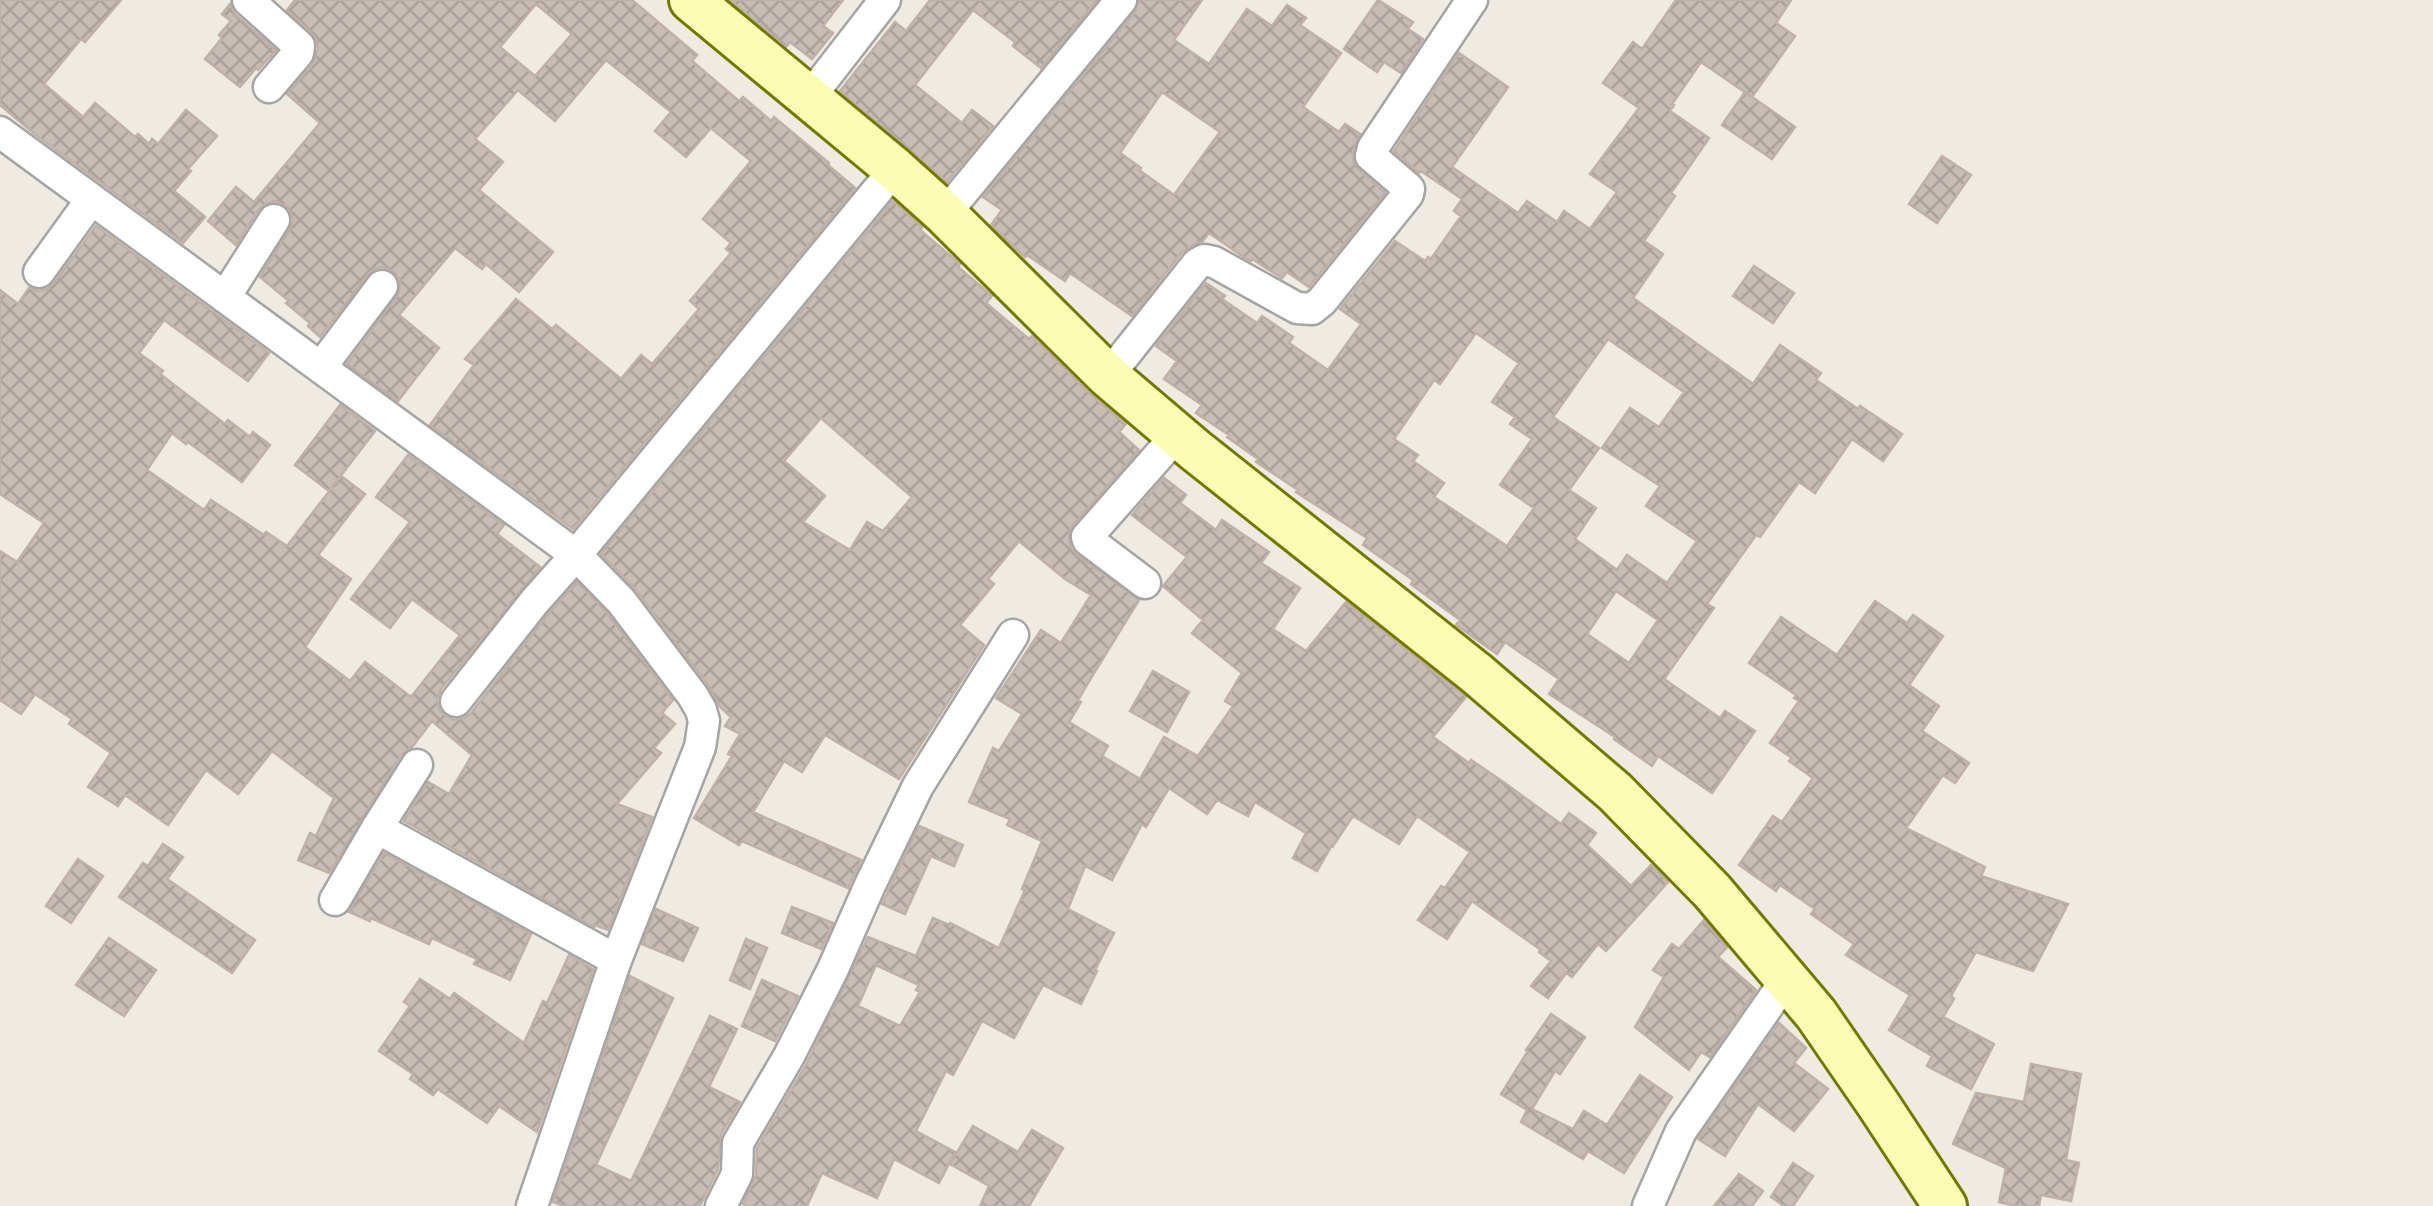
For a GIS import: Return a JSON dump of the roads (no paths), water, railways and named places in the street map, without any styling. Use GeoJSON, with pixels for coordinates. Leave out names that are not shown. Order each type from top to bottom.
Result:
{"type":"FeatureCollection","features":[{"type":"Feature","properties":{"kind":"street"},"geometry":{"type":"LineString","coordinates":[[248,0],[299,46],[298,53],[269,87]]}},
{"type":"Feature","properties":{"kind":"street"},"geometry":{"type":"LineString","coordinates":[[691,0],[945,214],[1108,376],[1476,672],[1615,792],[1712,891],[1816,1014],[1945,1206]]}},
{"type":"Feature","properties":{"kind":"street"},"geometry":{"type":"LineString","coordinates":[[809,98],[884,0]]}},
{"type":"Feature","properties":{"kind":"street"},"geometry":{"type":"LineString","coordinates":[[945,214],[1121,0]]}},
{"type":"Feature","properties":{"kind":"street"},"geometry":{"type":"LineString","coordinates":[[1108,376],[1196,264],[1204,260],[1296,308],[1312,309],[1322,301],[1408,194],[1409,189],[1371,156],[1373,148],[1472,0]]}},
{"type":"Feature","properties":{"kind":"street"},"geometry":{"type":"LineString","coordinates":[[0,132],[576,554],[621,601],[701,710],[704,722],[700,747],[616,960],[532,1206]]}},
{"type":"Feature","properties":{"kind":"street"},"geometry":{"type":"LineString","coordinates":[[456,701],[895,170]]}},
{"type":"Feature","properties":{"kind":"street"},"geometry":{"type":"LineString","coordinates":[[39,272],[90,200]]}},
{"type":"Feature","properties":{"kind":"street"},"geometry":{"type":"LineString","coordinates":[[226,297],[274,220]]}},
{"type":"Feature","properties":{"kind":"street"},"geometry":{"type":"LineString","coordinates":[[321,367],[382,286]]}},
{"type":"Feature","properties":{"kind":"street"},"geometry":{"type":"LineString","coordinates":[[1145,582],[1087,537],[1177,434]]}},
{"type":"Feature","properties":{"kind":"street"},"geometry":{"type":"LineString","coordinates":[[721,1206],[737,1174],[738,1143],[798,1039],[918,786],[1013,635]]}},
{"type":"Feature","properties":{"kind":"street"},"geometry":{"type":"LineString","coordinates":[[335,900],[417,765]]}},
{"type":"Feature","properties":{"kind":"street"},"geometry":{"type":"LineString","coordinates":[[378,828],[616,960]]}},
{"type":"Feature","properties":{"kind":"street"},"geometry":{"type":"LineString","coordinates":[[1648,1206],[1681,1131],[1786,980]]}}]}
